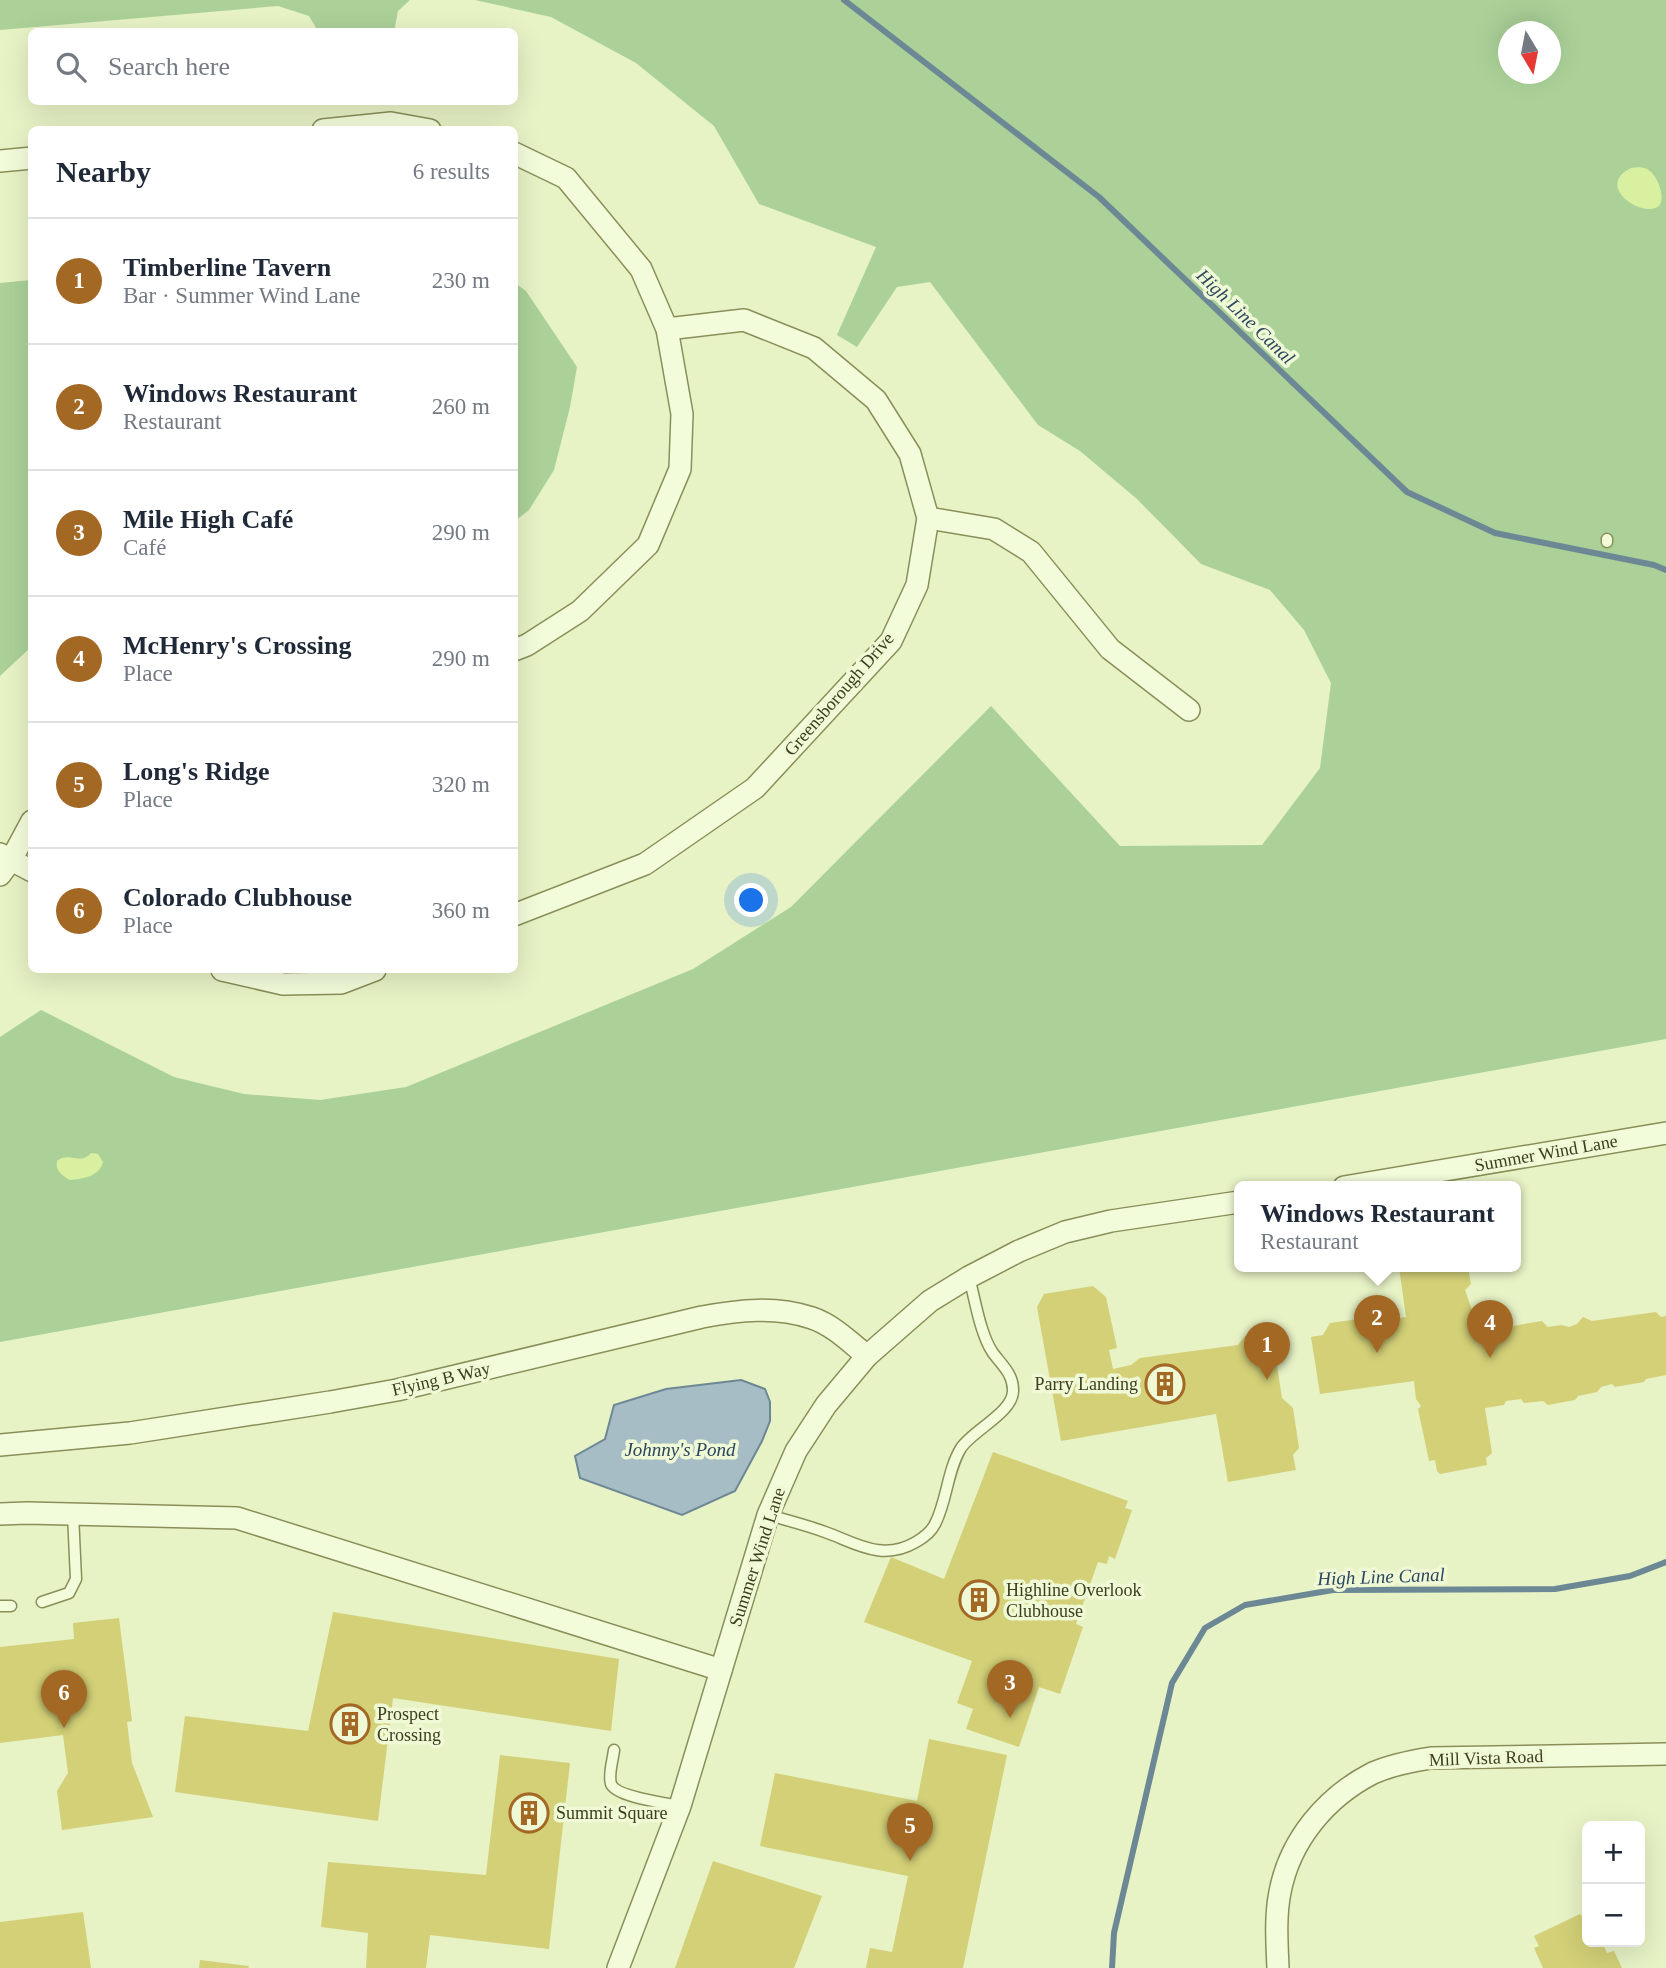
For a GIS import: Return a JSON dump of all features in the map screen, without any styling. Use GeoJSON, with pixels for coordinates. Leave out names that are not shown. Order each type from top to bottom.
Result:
{"type":"FeatureCollection","features":[{"type":"Feature","properties":{"kind":"street"},"geometry":{"type":"LineString","coordinates":[[362,126],[391,123],[408,126]]}},
{"type":"Feature","properties":{"kind":"street"},"geometry":{"type":"LineString","coordinates":[[518,155],[566,178],[641,269],[667,329],[682,414],[680,469],[648,545],[580,611],[518,648]]}},
{"type":"Feature","properties":{"kind":"street"},"geometry":{"type":"LineString","coordinates":[[0,161],[28,158]]}},
{"type":"Feature","properties":{"kind":"street","name":"Greensborough Drive"},"geometry":{"type":"LineString","coordinates":[[518,913],[645,864],[755,788],[891,641],[917,585],[928,518],[910,454],[876,400],[814,348],[744,320],[667,329]]}},
{"type":"Feature","properties":{"kind":"street"},"geometry":{"type":"LineString","coordinates":[[928,518],[994,529],[1031,552],[1110,649],[1189,710]]}},
{"type":"Feature","properties":{"kind":"street"},"geometry":{"type":"LineString","coordinates":[[28,827],[4,863],[28,870]]}},
{"type":"Feature","properties":{"kind":"street"},"geometry":{"type":"LineString","coordinates":[[235,973],[283,984],[341,983],[367,973]]}},
{"type":"Feature","properties":{"kind":"street","name":"Summer Wind Lane"},"geometry":{"type":"LineString","coordinates":[[1379,1181],[1666,1133]]}},
{"type":"Feature","properties":{"kind":"street","name":"Summer Wind Lane"},"geometry":{"type":"LineString","coordinates":[[618,1968],[680,1806],[768,1515],[796,1451],[825,1405],[867,1356],[930,1301],[1019,1251],[1065,1232],[1111,1221],[1234,1203]]}},
{"type":"Feature","properties":{"kind":"street","name":"Flying B Way"},"geometry":{"type":"LineString","coordinates":[[0,1445],[130,1433],[397,1390],[741,1310],[776,1310],[814,1319],[834,1330],[867,1356]]}},
{"type":"Feature","properties":{"kind":"street"},"geometry":{"type":"LineString","coordinates":[[0,1514],[237,1518],[721,1670]]}},
{"type":"Feature","properties":{"kind":"street","name":"Mill Vista Road"},"geometry":{"type":"LineString","coordinates":[[1278,1968],[1280,1893],[1290,1861],[1322,1809],[1345,1790],[1375,1772],[1430,1758],[1666,1754]]}},
{"type":"Feature","properties":{"kind":"lane"},"geometry":{"type":"LineString","coordinates":[[768,1515],[824,1531],[850,1544],[890,1551],[901,1549],[925,1536],[934,1525],[962,1448],[1007,1406],[1013,1394],[1009,1372],[992,1351],[984,1332],[969,1277]]}},
{"type":"Feature","properties":{"kind":"lane"},"geometry":{"type":"LineString","coordinates":[[42,1602],[69,1593],[76,1579],[73,1514]]}},
{"type":"Feature","properties":{"kind":"lane"},"geometry":{"type":"LineString","coordinates":[[614,1750],[611,1783],[615,1790],[680,1806]]}},
{"type":"Feature","properties":{"kind":"shaded area"},"geometry":{"type":"Polygon","coordinates":[[[0,0],[410,0],[398,11],[395,28],[316,28],[309,16],[278,6],[0,30],[0,0]]]}},
{"type":"Feature","properties":{"kind":"shaded area"},"geometry":{"type":"Polygon","coordinates":[[[475,0],[1666,0],[1666,1039],[0,1342],[0,1037],[41,1010],[174,1077],[244,1094],[320,1100],[406,1087],[693,969],[791,907],[991,706],[1120,846],[1262,845],[1320,768],[1331,683],[1304,630],[1270,590],[1201,564],[1137,499],[1080,451],[1038,425],[930,282],[897,287],[857,347],[837,335],[876,247],[759,204],[714,126],[636,63],[551,17],[475,0]]]}},
{"type":"Feature","properties":{"kind":"shaded area"},"geometry":{"type":"Polygon","coordinates":[[[28,280],[28,650],[0,676],[0,283],[28,280]]]}},
{"type":"Feature","properties":{"kind":"shaded area"},"geometry":{"type":"Polygon","coordinates":[[[518,285],[526,291],[577,367],[554,470],[529,510],[518,519],[518,285]]]}},
{"type":"Feature","properties":{"kind":"sand"},"geometry":{"type":"Polygon","coordinates":[[[1631,168],[1645,168],[1654,176],[1661,192],[1659,206],[1642,208],[1625,199],[1619,191],[1617,183],[1621,175],[1631,168]]]}},
{"type":"Feature","properties":{"kind":"sand"},"geometry":{"type":"Polygon","coordinates":[[[91,1153],[98,1154],[103,1162],[98,1171],[90,1176],[70,1180],[58,1170],[57,1161],[61,1158],[83,1158],[91,1153]]]}},
{"type":"Feature","properties":{"kind":"water","name":"Johnny's Pond"},"geometry":{"type":"Polygon","coordinates":[[[741,1380],[765,1389],[770,1402],[770,1421],[735,1491],[682,1515],[580,1478],[575,1456],[605,1439],[614,1405],[666,1389],[741,1380]]]}},
{"type":"Feature","properties":{"kind":"building"},"geometry":{"type":"Polygon","coordinates":[[[1400,1272],[1469,1272],[1471,1284],[1465,1290],[1472,1310],[1470,1319],[1474,1340],[1510,1333],[1513,1326],[1542,1321],[1548,1327],[1569,1327],[1577,1324],[1583,1317],[1592,1321],[1656,1312],[1661,1317],[1666,1316],[1666,1375],[1615,1387],[1612,1384],[1601,1387],[1597,1392],[1578,1396],[1575,1400],[1548,1405],[1543,1401],[1524,1403],[1521,1399],[1485,1408],[1492,1453],[1486,1458],[1487,1465],[1440,1474],[1435,1460],[1429,1461],[1418,1409],[1421,1406],[1416,1399],[1414,1381],[1320,1394],[1311,1337],[1323,1335],[1330,1323],[1373,1317],[1381,1321],[1406,1317],[1400,1272]]]}},
{"type":"Feature","properties":{"kind":"building","name":"Parry Landing"},"geometry":{"type":"Polygon","coordinates":[[[1093,1286],[1106,1297],[1117,1348],[1109,1350],[1113,1369],[1131,1365],[1140,1358],[1238,1345],[1245,1336],[1264,1334],[1274,1346],[1282,1398],[1293,1408],[1299,1448],[1293,1455],[1296,1470],[1228,1482],[1216,1414],[1061,1441],[1037,1307],[1044,1294],[1093,1286]]]}},
{"type":"Feature","properties":{"kind":"building","name":"Highline Overlook Clubhouse"},"geometry":{"type":"Polygon","coordinates":[[[993,1452],[1128,1501],[1125,1508],[1132,1510],[1115,1559],[1109,1556],[1107,1564],[1098,1562],[1076,1624],[1083,1627],[1060,1694],[1039,1687],[1019,1747],[966,1729],[973,1709],[957,1703],[972,1661],[864,1622],[891,1557],[944,1579],[993,1452]]]}},
{"type":"Feature","properties":{"kind":"building","name":"Prospect Crossing"},"geometry":{"type":"Polygon","coordinates":[[[333,1612],[619,1659],[611,1731],[393,1698],[378,1821],[175,1792],[185,1716],[308,1731],[333,1612]]]}},
{"type":"Feature","properties":{"kind":"building"},"geometry":{"type":"Polygon","coordinates":[[[119,1618],[132,1721],[127,1722],[132,1763],[153,1817],[62,1830],[57,1791],[68,1773],[63,1735],[0,1743],[0,1647],[74,1639],[73,1623],[119,1618]]]}},
{"type":"Feature","properties":{"kind":"building"},"geometry":{"type":"Polygon","coordinates":[[[929,1739],[1007,1755],[963,1968],[866,1968],[870,1948],[892,1952],[908,1876],[760,1846],[775,1773],[917,1801],[929,1739]]]}},
{"type":"Feature","properties":{"kind":"building","name":"Summit Square"},"geometry":{"type":"Polygon","coordinates":[[[500,1755],[570,1763],[549,1949],[430,1935],[426,1968],[366,1968],[368,1933],[321,1927],[328,1862],[486,1875],[500,1755]]]}},
{"type":"Feature","properties":{"kind":"building"},"geometry":{"type":"Polygon","coordinates":[[[713,1861],[822,1896],[794,1968],[675,1968],[713,1861]]]}},
{"type":"Feature","properties":{"kind":"building"},"geometry":{"type":"Polygon","coordinates":[[[83,1912],[91,1968],[0,1968],[0,1922],[83,1912]]]}},
{"type":"Feature","properties":{"kind":"building"},"geometry":{"type":"Polygon","coordinates":[[[1580,1914],[1582,1947],[1604,1947],[1607,1953],[1614,1951],[1622,1968],[1543,1968],[1534,1948],[1539,1946],[1534,1936],[1580,1914]]]}},
{"type":"Feature","properties":{"kind":"building"},"geometry":{"type":"Polygon","coordinates":[[[200,1960],[249,1966],[199,1968],[200,1960]]]}},
{"type":"Feature","properties":{"kind":"waterway","name":"High Line Canal"},"geometry":{"type":"LineString","coordinates":[[844,0],[1099,197],[1407,492],[1495,533],[1654,565],[1666,570]]}},
{"type":"Feature","properties":{"kind":"waterway","name":"High Line Canal"},"geometry":{"type":"LineString","coordinates":[[1112,1968],[1114,1933],[1172,1683],[1205,1628],[1245,1605],[1333,1590],[1555,1589],[1630,1576],[1666,1562]]}},
{"type":"Feature","properties":{"kind":"place","name":"Windows Restaurant"},"geometry":{"type":"Point","coordinates":[1377,1353]}},
{"type":"Feature","properties":{"kind":"place","name":"McHenry's Crossing"},"geometry":{"type":"Point","coordinates":[1490,1358]}},
{"type":"Feature","properties":{"kind":"place","name":"Timberline Tavern"},"geometry":{"type":"Point","coordinates":[1267,1380]}},
{"type":"Feature","properties":{"kind":"place","name":"Parry Landing"},"geometry":{"type":"Point","coordinates":[1165,1384]}},
{"type":"Feature","properties":{"kind":"place","name":"Highline Overlook Clubhouse"},"geometry":{"type":"Point","coordinates":[979,1600]}},
{"type":"Feature","properties":{"kind":"place","name":"Mile High Café"},"geometry":{"type":"Point","coordinates":[1010,1718]}},
{"type":"Feature","properties":{"kind":"place","name":"Prospect Crossing"},"geometry":{"type":"Point","coordinates":[350,1724]}},
{"type":"Feature","properties":{"kind":"place","name":"Colorado Clubhouse"},"geometry":{"type":"Point","coordinates":[64,1728]}},
{"type":"Feature","properties":{"kind":"place","name":"Summit Square"},"geometry":{"type":"Point","coordinates":[529,1813]}},
{"type":"Feature","properties":{"kind":"place","name":"Long's Ridge"},"geometry":{"type":"Point","coordinates":[910,1861]}}]}
